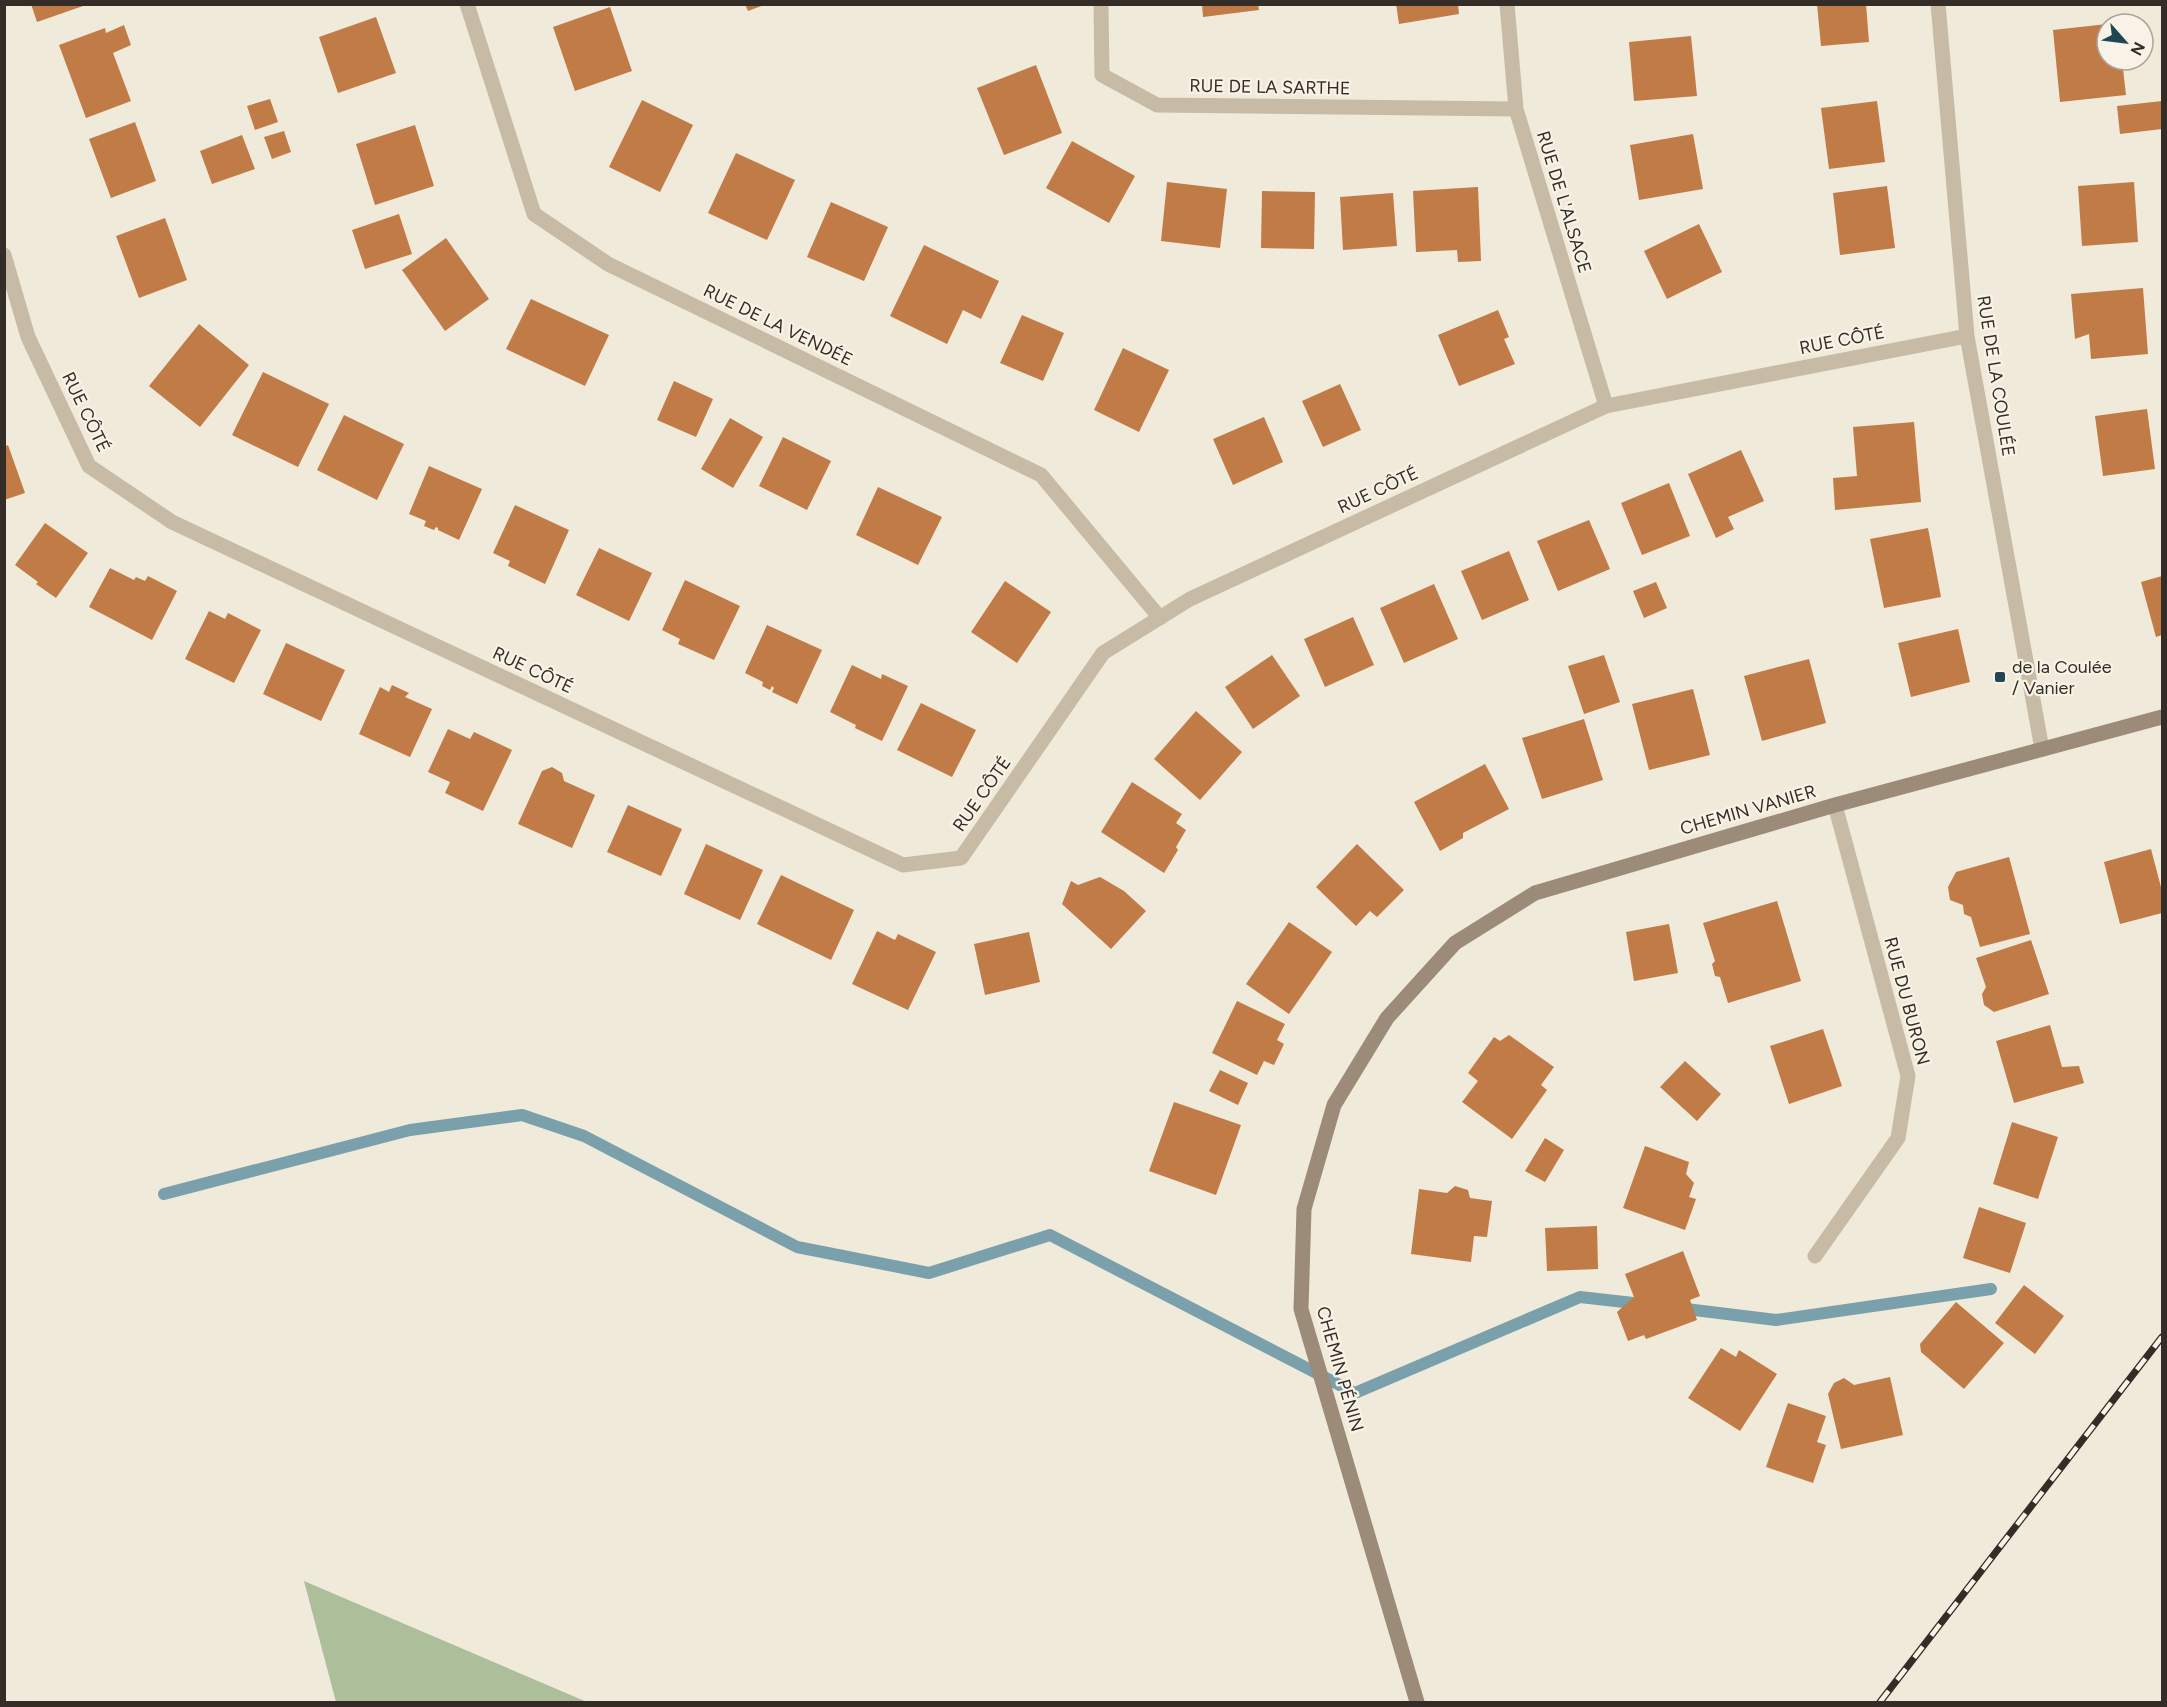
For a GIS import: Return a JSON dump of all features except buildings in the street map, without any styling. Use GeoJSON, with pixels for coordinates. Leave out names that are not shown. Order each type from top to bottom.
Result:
{"type":"FeatureCollection","features":[{"type":"Feature","properties":{"kind":"street","name":"RUE DE LA VENDÉE"},"geometry":{"type":"LineString","coordinates":[[467,4],[534,214],[608,264],[1041,475],[1160,618]]}},
{"type":"Feature","properties":{"kind":"street","name":"RUE DE LA SARTHE"},"geometry":{"type":"LineString","coordinates":[[1101,4],[1102,75],[1157,105],[1516,109]]}},
{"type":"Feature","properties":{"kind":"street","name":"RUE DE L'ALSACE"},"geometry":{"type":"LineString","coordinates":[[1507,4],[1516,109],[1606,406]]}},
{"type":"Feature","properties":{"kind":"street","name":"RUE DE LA COULÉE"},"geometry":{"type":"LineString","coordinates":[[1938,4],[1967,336],[2042,749]]}},
{"type":"Feature","properties":{"kind":"street","name":"RUE CÔTÉ"},"geometry":{"type":"LineString","coordinates":[[4,255],[28,337],[89,466],[172,522],[903,865],[961,858],[1103,653],[1190,599],[1606,406],[1967,336]]}},
{"type":"Feature","properties":{"kind":"street","name":"CHEMIN VANIER"},"geometry":{"type":"LineString","coordinates":[[1387,1018],[1455,943],[1536,893],[1835,805],[2163,717]]}},
{"type":"Feature","properties":{"kind":"street","name":"RUE DU BURON"},"geometry":{"type":"LineString","coordinates":[[1815,1256],[1898,1137],[1908,1076],[1835,805]]}},
{"type":"Feature","properties":{"kind":"street","name":"CHEMIN PÉNIN"},"geometry":{"type":"LineString","coordinates":[[1387,1018],[1334,1105],[1304,1209],[1301,1310],[1417,1702]]}},
{"type":"Feature","properties":{"kind":"green space"},"geometry":{"type":"Polygon","coordinates":[[[304,1581],[587,1702],[336,1702],[304,1581]]]}},
{"type":"Feature","properties":{"kind":"waterway"},"geometry":{"type":"LineString","coordinates":[[164,1194],[410,1130],[522,1115],[584,1136],[797,1247],[929,1273],[1050,1235],[1355,1393],[1580,1297],[1642,1304]]}},
{"type":"Feature","properties":{"kind":"waterway"},"geometry":{"type":"LineString","coordinates":[[1678,1308],[1776,1320],[1991,1289]]}},
{"type":"Feature","properties":{"kind":"railway"},"geometry":{"type":"LineString","coordinates":[[1880,1702],[2162,1337]]}},
{"type":"Feature","properties":{"kind":"place","name":"de la Coulée / Vanier"},"geometry":{"type":"Point","coordinates":[2000,677]}}]}
